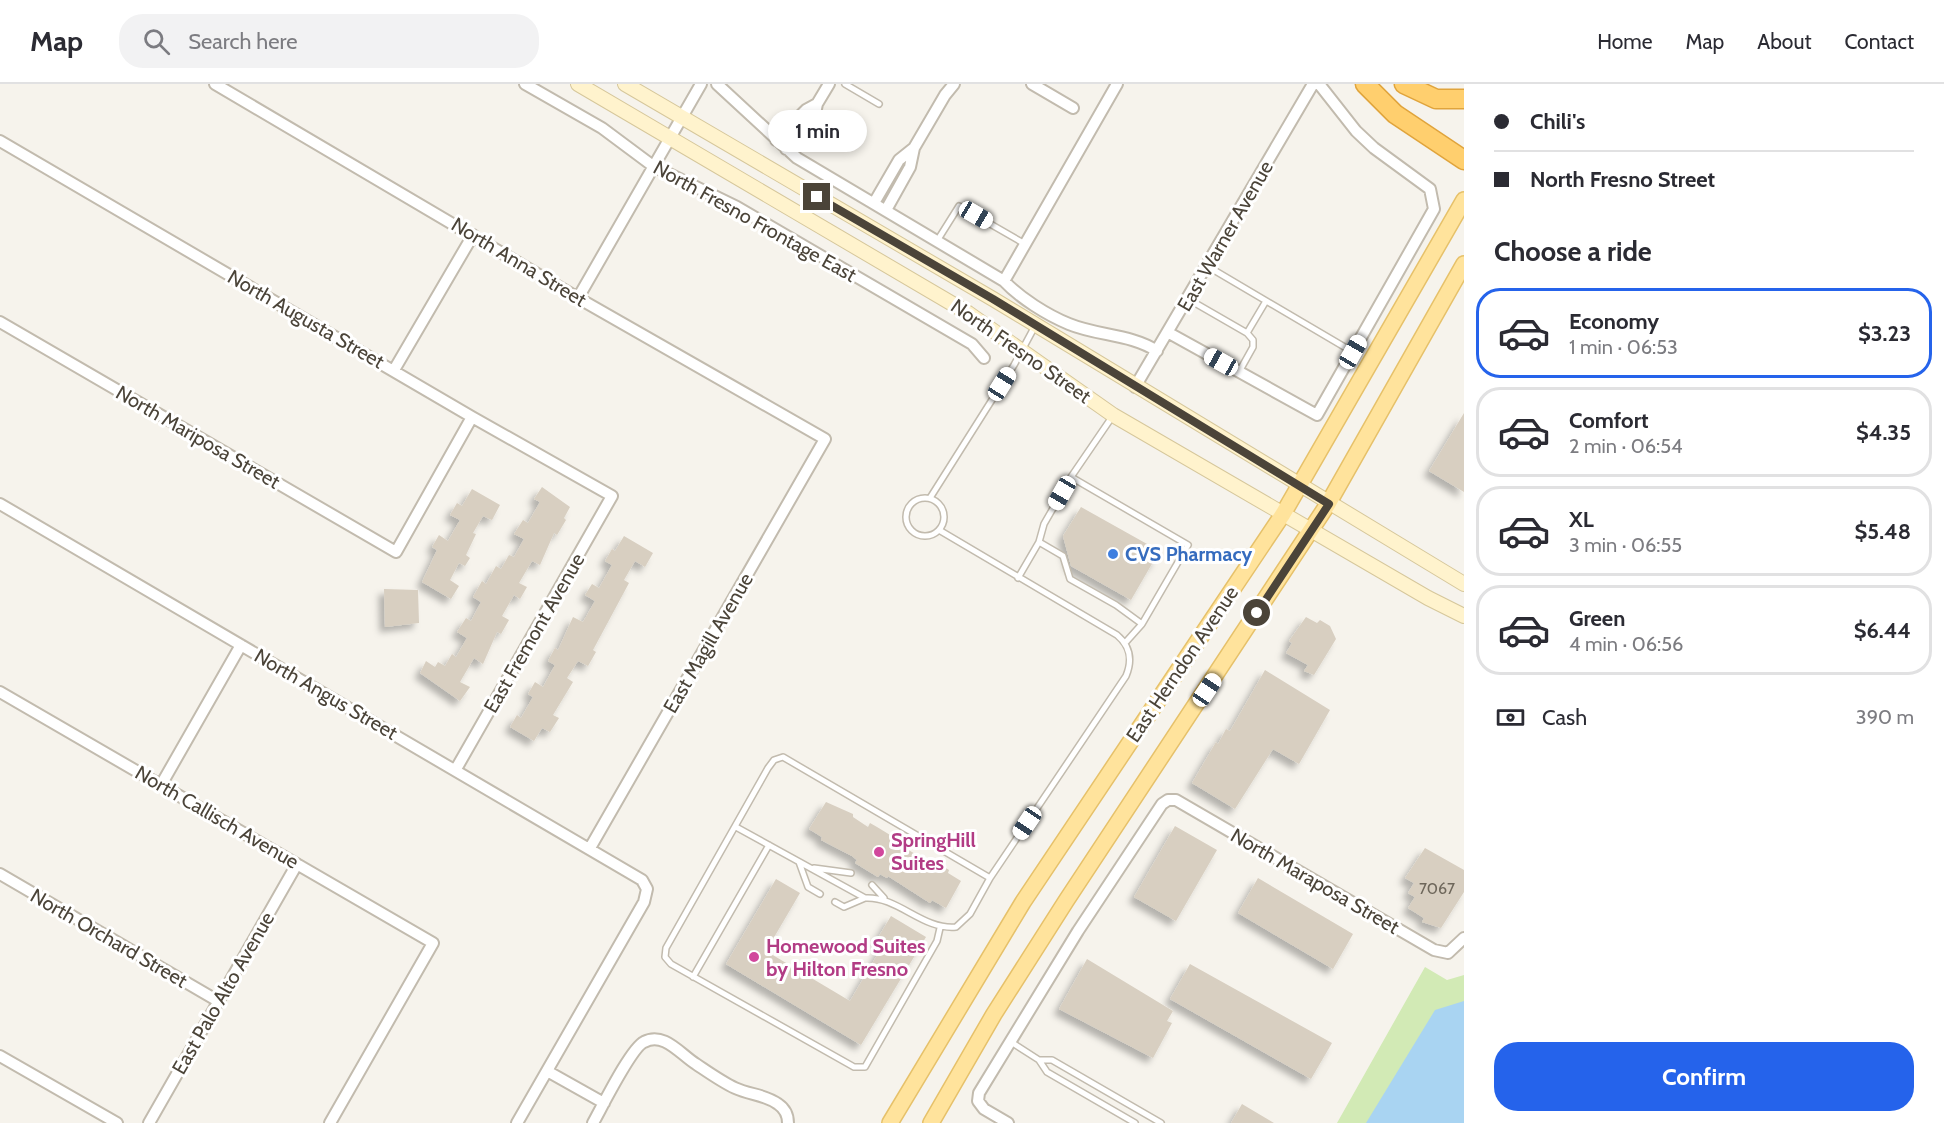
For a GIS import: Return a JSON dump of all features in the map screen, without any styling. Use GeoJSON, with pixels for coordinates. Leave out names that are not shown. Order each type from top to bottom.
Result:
{"type":"FeatureCollection","features":[{"type":"Feature","properties":{"kind":"highway"},"geometry":{"type":"LineString","coordinates":[[1365,84],[1395,114],[1464,160]]}},
{"type":"Feature","properties":{"kind":"highway"},"geometry":{"type":"LineString","coordinates":[[1404,84],[1436,99],[1464,99]]}},
{"type":"Feature","properties":{"kind":"main road","name":"North Fresno Street"},"geometry":{"type":"LineString","coordinates":[[578,84],[948,301],[1113,415],[1464,616]]}},
{"type":"Feature","properties":{"kind":"main road","name":"North Fresno Street"},"geometry":{"type":"LineString","coordinates":[[625,84],[1035,326],[1464,584]]}},
{"type":"Feature","properties":{"kind":"main road","name":"East Herndon Avenue"},"geometry":{"type":"LineString","coordinates":[[890,1123],[1023,902],[1299,486],[1464,200]]}},
{"type":"Feature","properties":{"kind":"main road","name":"East Herndon Avenue"},"geometry":{"type":"LineString","coordinates":[[931,1123],[994,1014],[1066,901],[1329,504],[1464,264]]}},
{"type":"Feature","properties":{"kind":"street","name":"North Anna Street"},"geometry":{"type":"LineString","coordinates":[[214,84],[578,298],[825,439]]}},
{"type":"Feature","properties":{"kind":"street","name":"North Fresno Frontage East"},"geometry":{"type":"LineString","coordinates":[[525,84],[602,128],[653,166],[737,207],[972,344],[984,358]]}},
{"type":"Feature","properties":{"kind":"street"},"geometry":{"type":"LineString","coordinates":[[578,298],[701,84]]}},
{"type":"Feature","properties":{"kind":"street"},"geometry":{"type":"LineString","coordinates":[[717,84],[786,149],[1004,280],[1013,291],[1069,324],[1144,343],[1157,351]]}},
{"type":"Feature","properties":{"kind":"street"},"geometry":{"type":"LineString","coordinates":[[786,149],[814,118],[817,104],[829,84]]}},
{"type":"Feature","properties":{"kind":"street"},"geometry":{"type":"LineString","coordinates":[[886,210],[910,167],[914,148],[945,95],[954,84]]}},
{"type":"Feature","properties":{"kind":"street"},"geometry":{"type":"LineString","coordinates":[[1032,84],[1073,108]]}},
{"type":"Feature","properties":{"kind":"street"},"geometry":{"type":"LineString","coordinates":[[1004,280],[1118,84]]}},
{"type":"Feature","properties":{"kind":"street","name":"East Warner Avenue"},"geometry":{"type":"LineString","coordinates":[[1135,387],[1169,333],[1313,84]]}},
{"type":"Feature","properties":{"kind":"street"},"geometry":{"type":"LineString","coordinates":[[1169,333],[1317,416],[1434,209],[1430,189],[1374,148],[1356,131],[1319,84]]}},
{"type":"Feature","properties":{"kind":"street"},"geometry":{"type":"LineString","coordinates":[[776,140],[806,110],[817,104]]}},
{"type":"Feature","properties":{"kind":"street","name":"North Augusta Street"},"geometry":{"type":"LineString","coordinates":[[0,141],[472,417],[612,496]]}},
{"type":"Feature","properties":{"kind":"street"},"geometry":{"type":"LineString","coordinates":[[874,203],[899,160],[914,148]]}},
{"type":"Feature","properties":{"kind":"street"},"geometry":{"type":"LineString","coordinates":[[394,370],[472,235]]}},
{"type":"Feature","properties":{"kind":"street","name":"North Mariposa Street"},"geometry":{"type":"LineString","coordinates":[[0,322],[396,552],[472,417]]}},
{"type":"Feature","properties":{"kind":"street","name":"East Magill Avenue"},"geometry":{"type":"LineString","coordinates":[[590,848],[825,439]]}},
{"type":"Feature","properties":{"kind":"street","name":"East Fremont Avenue"},"geometry":{"type":"LineString","coordinates":[[456,769],[612,496]]}},
{"type":"Feature","properties":{"kind":"street","name":"North Angus Street"},"geometry":{"type":"LineString","coordinates":[[0,504],[638,877],[647,889],[644,902],[547,1071]]}},
{"type":"Feature","properties":{"kind":"street"},"geometry":{"type":"LineString","coordinates":[[161,785],[241,645]]}},
{"type":"Feature","properties":{"kind":"street","name":"North Callisch Avenue"},"geometry":{"type":"LineString","coordinates":[[0,692],[433,943],[330,1123]]}},
{"type":"Feature","properties":{"kind":"street","name":"North Maraposa Street"},"geometry":{"type":"LineString","coordinates":[[1010,1041],[1093,908],[1162,804],[1168,800],[1176,800],[1434,950],[1448,953],[1463,941]]}},
{"type":"Feature","properties":{"kind":"street","name":"East Palo Alto Avenue"},"geometry":{"type":"LineString","coordinates":[[148,1123],[297,864]]}},
{"type":"Feature","properties":{"kind":"street","name":"North Orchard Street"},"geometry":{"type":"LineString","coordinates":[[0,874],[218,1001]]}},
{"type":"Feature","properties":{"kind":"street"},"geometry":{"type":"LineString","coordinates":[[593,1123],[637,1047],[644,1042],[659,1040],[674,1046],[694,1063],[735,1088],[762,1094],[780,1105],[786,1112],[788,1123]]}},
{"type":"Feature","properties":{"kind":"street"},"geometry":{"type":"LineString","coordinates":[[1008,1123],[984,1109],[978,1101],[979,1093],[1010,1041]]}},
{"type":"Feature","properties":{"kind":"street"},"geometry":{"type":"LineString","coordinates":[[0,1056],[117,1123]]}},
{"type":"Feature","properties":{"kind":"street"},"geometry":{"type":"LineString","coordinates":[[517,1123],[547,1071],[604,1103]]}},
{"type":"Feature","properties":{"kind":"lane"},"geometry":{"type":"LineString","coordinates":[[844,84],[879,104]]}},
{"type":"Feature","properties":{"kind":"lane"},"geometry":{"type":"LineString","coordinates":[[938,242],[959,206],[1025,244]]}},
{"type":"Feature","properties":{"kind":"lane"},"geometry":{"type":"LineString","coordinates":[[1207,266],[1353,352]]}},
{"type":"Feature","properties":{"kind":"lane"},"geometry":{"type":"LineString","coordinates":[[1188,299],[1247,333],[1253,340],[1253,347],[1239,372]]}},
{"type":"Feature","properties":{"kind":"lane"},"geometry":{"type":"LineString","coordinates":[[1247,333],[1266,301]]}},
{"type":"Feature","properties":{"kind":"lane"},"geometry":{"type":"LineString","coordinates":[[930,498],[1022,351],[1035,326]]}},
{"type":"Feature","properties":{"kind":"lane"},"geometry":{"type":"LineString","coordinates":[[1018,578],[1039,542],[1044,524],[1071,477],[1113,415]]}},
{"type":"Feature","properties":{"kind":"lane"},"geometry":{"type":"LineString","coordinates":[[1071,477],[1188,545],[1142,624],[1125,642]]}},
{"type":"Feature","properties":{"kind":"lane"},"geometry":{"type":"LineString","coordinates":[[930,498],[941,506],[944,518],[939,530],[929,536],[917,535],[906,521],[907,510],[914,501],[930,498]]}},
{"type":"Feature","properties":{"kind":"lane"},"geometry":{"type":"LineString","coordinates":[[835,902],[844,907],[865,898],[878,897],[940,928],[961,925],[1125,675],[1130,656],[1125,642],[1117,634],[939,530]]}},
{"type":"Feature","properties":{"kind":"lane"},"geometry":{"type":"LineString","coordinates":[[1039,542],[1063,556],[1070,579],[1116,605],[1142,624]]}},
{"type":"Feature","properties":{"kind":"lane"},"geometry":{"type":"LineString","coordinates":[[940,928],[938,941],[864,1068],[854,1067],[671,964],[665,957],[666,948],[768,768],[774,760],[783,757],[990,878]]}},
{"type":"Feature","properties":{"kind":"lane"},"geometry":{"type":"LineString","coordinates":[[736,827],[865,898]]}},
{"type":"Feature","properties":{"kind":"lane"},"geometry":{"type":"LineString","coordinates":[[693,976],[769,845]]}},
{"type":"Feature","properties":{"kind":"lane"},"geometry":{"type":"LineString","coordinates":[[799,862],[808,887],[820,894]]}},
{"type":"Feature","properties":{"kind":"lane"},"geometry":{"type":"LineString","coordinates":[[810,868],[851,873]]}},
{"type":"Feature","properties":{"kind":"lane"},"geometry":{"type":"LineString","coordinates":[[872,885],[887,902]]}},
{"type":"Feature","properties":{"kind":"lane"},"geometry":{"type":"LineString","coordinates":[[1010,1041],[1039,1060],[1047,1072],[1135,1123]]}},
{"type":"Feature","properties":{"kind":"lane"},"geometry":{"type":"LineString","coordinates":[[1039,1060],[1052,1060],[1161,1123]]}},
{"type":"Feature","properties":{"kind":"green space"},"geometry":{"type":"Polygon","coordinates":[[[1425,967],[1447,980],[1464,975],[1464,1123],[1337,1123],[1425,967]]]}},
{"type":"Feature","properties":{"kind":"water"},"geometry":{"type":"Polygon","coordinates":[[[1464,1001],[1464,1123],[1366,1123],[1435,1010],[1464,1001]]]}},
{"type":"Feature","properties":{"kind":"building"},"geometry":{"type":"Polygon","coordinates":[[[1464,413],[1464,492],[1429,471],[1464,413]]]}},
{"type":"Feature","properties":{"kind":"building"},"geometry":{"type":"Polygon","coordinates":[[[542,487],[570,507],[564,518],[566,520],[557,535],[554,533],[540,565],[532,561],[519,583],[527,587],[520,599],[514,595],[502,616],[509,620],[501,634],[497,632],[483,664],[474,658],[460,682],[470,687],[460,701],[420,673],[426,661],[435,667],[438,662],[445,666],[452,654],[456,657],[467,638],[457,632],[466,618],[471,621],[481,602],[473,597],[482,581],[486,584],[496,566],[501,569],[509,555],[514,557],[524,539],[514,534],[523,520],[528,523],[540,502],[534,499],[542,487]]]}},
{"type":"Feature","properties":{"kind":"building"},"geometry":{"type":"Polygon","coordinates":[[[472,489],[500,505],[492,520],[483,516],[473,533],[476,534],[466,555],[470,558],[465,566],[459,563],[450,580],[459,586],[451,599],[422,582],[437,550],[432,547],[439,535],[448,541],[460,520],[450,515],[457,503],[462,506],[472,489]]]}},
{"type":"Feature","properties":{"kind":"building","name":"CVS Pharmacy"},"geometry":{"type":"Polygon","coordinates":[[[1081,507],[1156,549],[1156,564],[1153,562],[1131,600],[1071,566],[1063,536],[1081,507]]]}},
{"type":"Feature","properties":{"kind":"building"},"geometry":{"type":"Polygon","coordinates":[[[624,536],[653,553],[645,567],[635,561],[624,580],[629,583],[593,650],[596,652],[588,666],[578,661],[567,678],[573,682],[553,715],[559,718],[550,732],[542,728],[534,741],[510,727],[517,715],[521,718],[533,697],[528,694],[535,682],[543,687],[555,665],[548,661],[555,648],[558,650],[573,617],[583,622],[595,601],[585,595],[592,584],[599,588],[612,565],[605,561],[612,549],[615,551],[624,536]]]}},
{"type":"Feature","properties":{"kind":"building"},"geometry":{"type":"Polygon","coordinates":[[[384,589],[418,590],[419,623],[385,627],[384,589]]]}},
{"type":"Feature","properties":{"kind":"building"},"geometry":{"type":"Polygon","coordinates":[[[1306,617],[1317,623],[1320,620],[1330,626],[1336,639],[1314,675],[1304,671],[1308,665],[1286,653],[1292,643],[1289,641],[1306,617]]]}},
{"type":"Feature","properties":{"kind":"building"},"geometry":{"type":"Polygon","coordinates":[[[1265,670],[1330,710],[1299,764],[1273,749],[1235,809],[1192,783],[1216,742],[1218,744],[1226,729],[1230,731],[1265,670]]]}},
{"type":"Feature","properties":{"kind":"building","name":"SpringHill Suites"},"geometry":{"type":"Polygon","coordinates":[[[826,802],[853,814],[853,817],[868,827],[870,823],[900,841],[905,848],[936,866],[938,863],[949,870],[948,873],[961,881],[946,908],[932,900],[930,903],[888,876],[887,878],[880,874],[878,877],[855,863],[857,860],[852,856],[821,840],[822,837],[809,829],[826,802]]]}},
{"type":"Feature","properties":{"kind":"building"},"geometry":{"type":"Polygon","coordinates":[[[1175,826],[1217,850],[1176,921],[1134,897],[1175,826]]]}},
{"type":"Feature","properties":{"kind":"building"},"geometry":{"type":"Polygon","coordinates":[[[1425,848],[1464,870],[1464,892],[1441,928],[1422,922],[1424,918],[1408,908],[1415,897],[1408,893],[1414,883],[1405,878],[1425,848]]]}},
{"type":"Feature","properties":{"kind":"building"},"geometry":{"type":"Polygon","coordinates":[[[1258,878],[1353,934],[1333,969],[1238,913],[1258,878]]]}},
{"type":"Feature","properties":{"kind":"building","name":"Homewood Suites by Hilton Fresno"},"geometry":{"type":"Polygon","coordinates":[[[776,879],[800,893],[766,951],[850,1001],[883,945],[876,941],[891,916],[926,937],[861,1045],[726,964],[776,879]]]}},
{"type":"Feature","properties":{"kind":"building"},"geometry":{"type":"Polygon","coordinates":[[[1087,959],[1173,1011],[1167,1021],[1172,1023],[1153,1058],[1059,1009],[1087,959]]]}},
{"type":"Feature","properties":{"kind":"building"},"geometry":{"type":"Polygon","coordinates":[[[1190,964],[1332,1043],[1311,1079],[1170,999],[1190,964]]]}},
{"type":"Feature","properties":{"kind":"building"},"geometry":{"type":"Polygon","coordinates":[[[1242,1104],[1274,1123],[1231,1123],[1242,1104]]]}},
{"type":"Feature","properties":{"kind":"place","name":"CVS Pharmacy"},"geometry":{"type":"Point","coordinates":[1113,554]}},
{"type":"Feature","properties":{"kind":"place","name":"SpringHill Suites"},"geometry":{"type":"Point","coordinates":[879,852]}},
{"type":"Feature","properties":{"kind":"place","name":"Homewood Suites by Hilton Fresno"},"geometry":{"type":"Point","coordinates":[754,957]}},
{"type":"Feature","properties":{"kind":"route"},"geometry":{"type":"LineString","coordinates":[[817,197],[993,299],[1329,504],[1257,613]]}}]}
